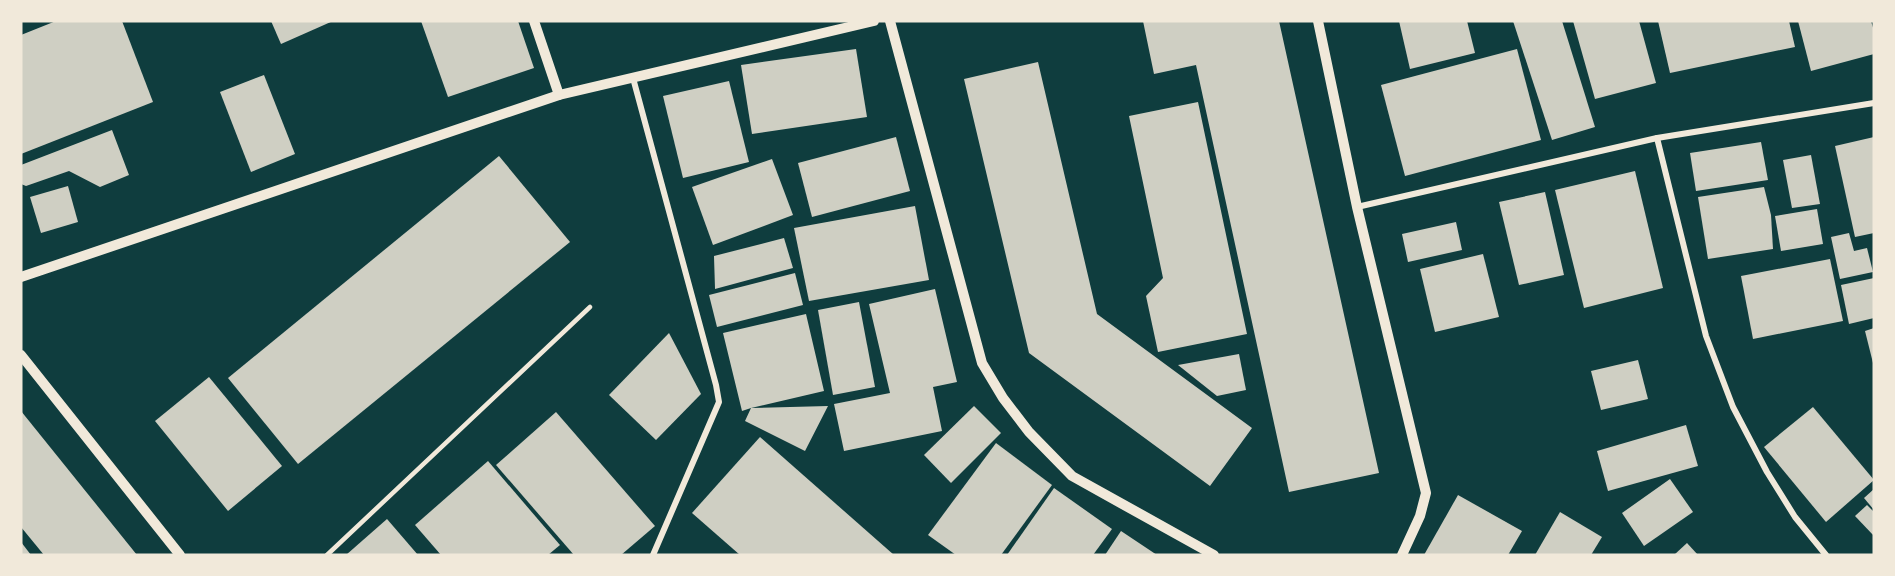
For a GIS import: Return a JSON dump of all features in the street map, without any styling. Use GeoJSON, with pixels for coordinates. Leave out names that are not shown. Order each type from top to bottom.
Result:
{"type":"FeatureCollection","features":[{"type":"Feature","properties":{"kind":"street"},"geometry":{"type":"LineString","coordinates":[[534,21],[559,95]]}},
{"type":"Feature","properties":{"kind":"street"},"geometry":{"type":"LineString","coordinates":[[21,277],[559,95],[874,21]]}},
{"type":"Feature","properties":{"kind":"street"},"geometry":{"type":"LineString","coordinates":[[890,21],[982,363],[992,381],[1029,432],[1072,476],[1214,555]]}},
{"type":"Feature","properties":{"kind":"street"},"geometry":{"type":"LineString","coordinates":[[1318,21],[1357,207],[1426,493],[1420,516],[1402,555]]}},
{"type":"Feature","properties":{"kind":"street"},"geometry":{"type":"LineString","coordinates":[[633,78],[719,402],[653,555]]}},
{"type":"Feature","properties":{"kind":"street"},"geometry":{"type":"LineString","coordinates":[[1357,207],[1657,138],[1874,103]]}},
{"type":"Feature","properties":{"kind":"street"},"geometry":{"type":"LineString","coordinates":[[1657,138],[1706,336],[1732,407],[1767,472],[1795,517],[1826,555]]}},
{"type":"Feature","properties":{"kind":"street"},"geometry":{"type":"LineString","coordinates":[[21,355],[180,555]]}},
{"type":"Feature","properties":{"kind":"lane"},"geometry":{"type":"LineString","coordinates":[[327,555],[590,307]]}},
{"type":"Feature","properties":{"kind":"building"},"geometry":{"type":"Polygon","coordinates":[[[56,21],[122,21],[153,102],[21,154],[21,35],[56,21]]]}},
{"type":"Feature","properties":{"kind":"building"},"geometry":{"type":"Polygon","coordinates":[[[271,21],[333,21],[281,44],[271,21]]]}},
{"type":"Feature","properties":{"kind":"building"},"geometry":{"type":"Polygon","coordinates":[[[421,21],[518,21],[534,68],[448,97],[421,21]]]}},
{"type":"Feature","properties":{"kind":"building"},"geometry":{"type":"Polygon","coordinates":[[[1143,21],[1279,21],[1379,473],[1289,492],[1196,65],[1154,74],[1143,21]]]}},
{"type":"Feature","properties":{"kind":"building"},"geometry":{"type":"Polygon","coordinates":[[[1399,21],[1467,21],[1475,53],[1410,69],[1399,21]]]}},
{"type":"Feature","properties":{"kind":"building"},"geometry":{"type":"Polygon","coordinates":[[[1513,21],[1562,21],[1595,127],[1552,140],[1513,21]]]}},
{"type":"Feature","properties":{"kind":"building"},"geometry":{"type":"Polygon","coordinates":[[[1573,21],[1639,21],[1656,83],[1595,99],[1573,21]]]}},
{"type":"Feature","properties":{"kind":"building"},"geometry":{"type":"Polygon","coordinates":[[[1658,21],[1789,21],[1795,47],[1670,73],[1658,21]]]}},
{"type":"Feature","properties":{"kind":"building"},"geometry":{"type":"Polygon","coordinates":[[[1798,21],[1871,21],[1874,31],[1874,54],[1811,71],[1798,21]]]}},
{"type":"Feature","properties":{"kind":"building"},"geometry":{"type":"Polygon","coordinates":[[[856,49],[867,117],[752,134],[741,65],[856,49]]]}},
{"type":"Feature","properties":{"kind":"building"},"geometry":{"type":"Polygon","coordinates":[[[1517,49],[1541,140],[1405,176],[1381,85],[1517,49]]]}},
{"type":"Feature","properties":{"kind":"building"},"geometry":{"type":"Polygon","coordinates":[[[1038,62],[1097,314],[1252,428],[1210,486],[1029,353],[964,79],[1038,62]]]}},
{"type":"Feature","properties":{"kind":"building"},"geometry":{"type":"Polygon","coordinates":[[[264,75],[295,154],[251,172],[220,92],[264,75]]]}},
{"type":"Feature","properties":{"kind":"building"},"geometry":{"type":"Polygon","coordinates":[[[729,81],[749,162],[683,178],[663,96],[729,81]]]}},
{"type":"Feature","properties":{"kind":"building"},"geometry":{"type":"Polygon","coordinates":[[[1198,102],[1247,334],[1158,352],[1146,296],[1163,278],[1129,116],[1198,102]]]}},
{"type":"Feature","properties":{"kind":"building"},"geometry":{"type":"Polygon","coordinates":[[[112,130],[129,175],[100,187],[69,171],[26,186],[21,184],[21,165],[112,130]]]}},
{"type":"Feature","properties":{"kind":"building"},"geometry":{"type":"Polygon","coordinates":[[[896,137],[910,191],[812,217],[798,163],[896,137]]]}},
{"type":"Feature","properties":{"kind":"building"},"geometry":{"type":"Polygon","coordinates":[[[1874,137],[1874,233],[1855,237],[1835,146],[1874,137]]]}},
{"type":"Feature","properties":{"kind":"building"},"geometry":{"type":"Polygon","coordinates":[[[1761,142],[1768,180],[1696,191],[1690,153],[1761,142]]]}},
{"type":"Feature","properties":{"kind":"building"},"geometry":{"type":"Polygon","coordinates":[[[1811,155],[1820,204],[1792,208],[1783,160],[1811,155]]]}},
{"type":"Feature","properties":{"kind":"building"},"geometry":{"type":"Polygon","coordinates":[[[499,156],[570,242],[298,464],[228,378],[499,156]]]}},
{"type":"Feature","properties":{"kind":"building"},"geometry":{"type":"Polygon","coordinates":[[[772,159],[793,215],[713,245],[692,187],[772,159]]]}},
{"type":"Feature","properties":{"kind":"building"},"geometry":{"type":"Polygon","coordinates":[[[1635,171],[1663,288],[1584,308],[1555,190],[1635,171]]]}},
{"type":"Feature","properties":{"kind":"building"},"geometry":{"type":"Polygon","coordinates":[[[68,186],[78,222],[41,233],[30,197],[68,186]]]}},
{"type":"Feature","properties":{"kind":"building"},"geometry":{"type":"Polygon","coordinates":[[[1764,187],[1771,215],[1773,249],[1708,259],[1698,197],[1764,187]]]}},
{"type":"Feature","properties":{"kind":"building"},"geometry":{"type":"Polygon","coordinates":[[[1545,192],[1564,275],[1519,285],[1499,202],[1545,192]]]}},
{"type":"Feature","properties":{"kind":"building"},"geometry":{"type":"Polygon","coordinates":[[[915,206],[929,280],[809,301],[794,228],[915,206]]]}},
{"type":"Feature","properties":{"kind":"building"},"geometry":{"type":"Polygon","coordinates":[[[1817,209],[1823,244],[1781,251],[1775,216],[1817,209]]]}},
{"type":"Feature","properties":{"kind":"building"},"geometry":{"type":"Polygon","coordinates":[[[1456,222],[1462,250],[1408,262],[1402,234],[1456,222]]]}},
{"type":"Feature","properties":{"kind":"building"},"geometry":{"type":"Polygon","coordinates":[[[1849,233],[1854,251],[1867,248],[1873,272],[1840,279],[1831,237],[1849,233]]]}},
{"type":"Feature","properties":{"kind":"building"},"geometry":{"type":"Polygon","coordinates":[[[784,238],[793,268],[715,289],[714,256],[784,238]]]}},
{"type":"Feature","properties":{"kind":"building"},"geometry":{"type":"Polygon","coordinates":[[[1483,254],[1499,317],[1435,332],[1420,269],[1483,254]]]}},
{"type":"Feature","properties":{"kind":"building"},"geometry":{"type":"Polygon","coordinates":[[[1830,259],[1843,321],[1753,339],[1741,276],[1830,259]]]}},
{"type":"Feature","properties":{"kind":"building"},"geometry":{"type":"Polygon","coordinates":[[[795,273],[803,305],[717,327],[709,295],[795,273]]]}},
{"type":"Feature","properties":{"kind":"building"},"geometry":{"type":"Polygon","coordinates":[[[1874,278],[1874,318],[1849,324],[1841,285],[1874,278]]]}},
{"type":"Feature","properties":{"kind":"building"},"geometry":{"type":"Polygon","coordinates":[[[935,289],[957,382],[933,387],[942,431],[844,451],[834,404],[890,393],[869,304],[935,289]]]}},
{"type":"Feature","properties":{"kind":"building"},"geometry":{"type":"Polygon","coordinates":[[[859,302],[875,387],[833,395],[818,310],[859,302]]]}},
{"type":"Feature","properties":{"kind":"building"},"geometry":{"type":"Polygon","coordinates":[[[806,314],[824,391],[742,411],[723,333],[806,314]]]}},
{"type":"Feature","properties":{"kind":"building"},"geometry":{"type":"Polygon","coordinates":[[[1874,328],[1874,363],[1873,363],[1865,331],[1874,328]]]}},
{"type":"Feature","properties":{"kind":"building"},"geometry":{"type":"Polygon","coordinates":[[[669,333],[701,394],[656,440],[609,395],[669,333]]]}},
{"type":"Feature","properties":{"kind":"building"},"geometry":{"type":"Polygon","coordinates":[[[1239,354],[1246,390],[1217,396],[1178,365],[1239,354]]]}},
{"type":"Feature","properties":{"kind":"building"},"geometry":{"type":"Polygon","coordinates":[[[1638,360],[1648,399],[1601,410],[1591,371],[1638,360]]]}},
{"type":"Feature","properties":{"kind":"building"},"geometry":{"type":"Polygon","coordinates":[[[209,377],[282,466],[228,511],[155,421],[209,377]]]}},
{"type":"Feature","properties":{"kind":"building"},"geometry":{"type":"Polygon","coordinates":[[[828,406],[805,451],[745,421],[751,408],[828,406]]]}},
{"type":"Feature","properties":{"kind":"building"},"geometry":{"type":"Polygon","coordinates":[[[974,406],[1001,433],[951,483],[924,455],[974,406]]]}},
{"type":"Feature","properties":{"kind":"building"},"geometry":{"type":"Polygon","coordinates":[[[1813,407],[1874,480],[1826,522],[1764,447],[1813,407]]]}},
{"type":"Feature","properties":{"kind":"building"},"geometry":{"type":"Polygon","coordinates":[[[21,411],[137,555],[44,555],[21,527],[21,411]]]}},
{"type":"Feature","properties":{"kind":"building"},"geometry":{"type":"Polygon","coordinates":[[[556,412],[655,526],[621,555],[574,555],[496,465],[556,412]]]}},
{"type":"Feature","properties":{"kind":"building"},"geometry":{"type":"Polygon","coordinates":[[[1686,425],[1698,466],[1608,491],[1597,451],[1686,425]]]}},
{"type":"Feature","properties":{"kind":"building"},"geometry":{"type":"Polygon","coordinates":[[[760,437],[894,555],[740,555],[692,513],[760,437]]]}},
{"type":"Feature","properties":{"kind":"building"},"geometry":{"type":"Polygon","coordinates":[[[996,443],[1052,485],[1001,555],[956,555],[928,535],[996,443]]]}},
{"type":"Feature","properties":{"kind":"building"},"geometry":{"type":"Polygon","coordinates":[[[488,461],[560,545],[548,555],[441,555],[415,525],[488,461]]]}},
{"type":"Feature","properties":{"kind":"building"},"geometry":{"type":"Polygon","coordinates":[[[1670,479],[1693,512],[1644,546],[1622,513],[1670,479]]]}},
{"type":"Feature","properties":{"kind":"building"},"geometry":{"type":"Polygon","coordinates":[[[1054,488],[1112,529],[1093,555],[1007,555],[1054,488]]]}},
{"type":"Feature","properties":{"kind":"building"},"geometry":{"type":"Polygon","coordinates":[[[1874,489],[1874,510],[1864,498],[1874,489]]]}},
{"type":"Feature","properties":{"kind":"building"},"geometry":{"type":"Polygon","coordinates":[[[1458,495],[1522,531],[1508,555],[1424,555],[1458,495]]]}},
{"type":"Feature","properties":{"kind":"building"},"geometry":{"type":"Polygon","coordinates":[[[1867,505],[1874,512],[1874,536],[1855,516],[1867,505]]]}},
{"type":"Feature","properties":{"kind":"building"},"geometry":{"type":"Polygon","coordinates":[[[1560,512],[1602,537],[1591,555],[1535,555],[1560,512]]]}},
{"type":"Feature","properties":{"kind":"building"},"geometry":{"type":"Polygon","coordinates":[[[387,519],[418,555],[346,555],[387,519]]]}},
{"type":"Feature","properties":{"kind":"building"},"geometry":{"type":"Polygon","coordinates":[[[1121,531],[1157,555],[1105,555],[1121,531]]]}},
{"type":"Feature","properties":{"kind":"building"},"geometry":{"type":"Polygon","coordinates":[[[21,542],[31,555],[21,555],[21,542]]]}},
{"type":"Feature","properties":{"kind":"building"},"geometry":{"type":"Polygon","coordinates":[[[1687,543],[1698,555],[1674,555],[1687,543]]]}}]}
